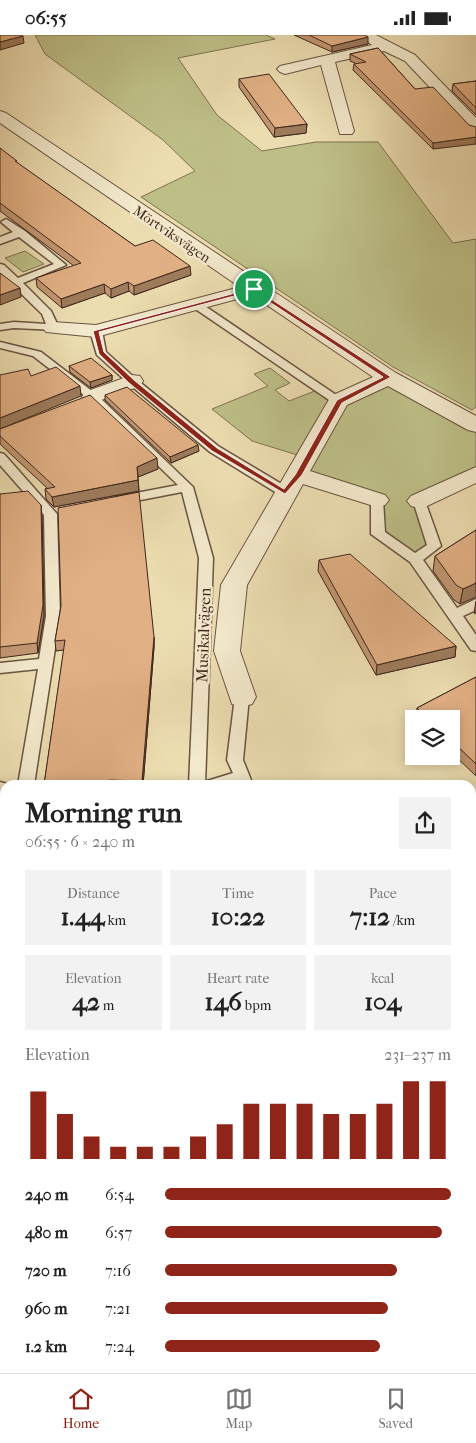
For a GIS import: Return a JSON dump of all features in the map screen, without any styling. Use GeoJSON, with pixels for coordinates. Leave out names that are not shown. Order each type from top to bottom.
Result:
{"type":"FeatureCollection","features":[{"type":"Feature","properties":{"kind":"street"},"geometry":{"type":"LineString","coordinates":[[365,35],[410,58],[476,127]]}},
{"type":"Feature","properties":{"kind":"street"},"geometry":{"type":"LineString","coordinates":[[285,69],[386,46]]}},
{"type":"Feature","properties":{"kind":"street"},"geometry":{"type":"LineString","coordinates":[[327,59],[346,131]]}},
{"type":"Feature","properties":{"kind":"street","name":"Mörtviksvägen"},"geometry":{"type":"LineString","coordinates":[[0,116],[254,289],[388,377],[476,425]]}},
{"type":"Feature","properties":{"kind":"street"},"geometry":{"type":"LineString","coordinates":[[54,328],[96,331],[254,289]]}},
{"type":"Feature","properties":{"kind":"street"},"geometry":{"type":"LineString","coordinates":[[339,401],[388,377]]}},
{"type":"Feature","properties":{"kind":"street"},"geometry":{"type":"LineString","coordinates":[[88,399],[132,381]]}},
{"type":"Feature","properties":{"kind":"street","name":"Musikalvägen"},"geometry":{"type":"LineString","coordinates":[[242,697],[227,651],[234,585],[339,401]]}},
{"type":"Feature","properties":{"kind":"street"},"geometry":{"type":"LineString","coordinates":[[419,501],[476,474]]}},
{"type":"Feature","properties":{"kind":"street"},"geometry":{"type":"LineString","coordinates":[[292,484],[377,500]]}},
{"type":"Feature","properties":{"kind":"lane"},"geometry":{"type":"LineString","coordinates":[[6,222],[61,265],[16,282]]}},
{"type":"Feature","properties":{"kind":"lane"},"geometry":{"type":"LineString","coordinates":[[0,241],[21,233]]}},
{"type":"Feature","properties":{"kind":"lane"},"geometry":{"type":"LineString","coordinates":[[0,267],[47,313],[54,328],[14,325],[0,327]]}},
{"type":"Feature","properties":{"kind":"lane"},"geometry":{"type":"LineString","coordinates":[[195,304],[339,401]]}},
{"type":"Feature","properties":{"kind":"lane"},"geometry":{"type":"LineString","coordinates":[[96,331],[101,353],[214,449],[292,484]]}},
{"type":"Feature","properties":{"kind":"lane"},"geometry":{"type":"LineString","coordinates":[[0,345],[37,354],[187,487]]}},
{"type":"Feature","properties":{"kind":"lane"},"geometry":{"type":"LineString","coordinates":[[0,457],[32,493],[54,513],[52,616],[27,780]]}},
{"type":"Feature","properties":{"kind":"lane"},"geometry":{"type":"LineString","coordinates":[[105,503],[187,487]]}},
{"type":"Feature","properties":{"kind":"lane","name":"Musikalvägen"},"geometry":{"type":"LineString","coordinates":[[187,487],[206,557],[197,780]]}},
{"type":"Feature","properties":{"kind":"lane"},"geometry":{"type":"LineString","coordinates":[[16,495],[32,493]]}},
{"type":"Feature","properties":{"kind":"lane"},"geometry":{"type":"LineString","coordinates":[[377,500],[378,534],[415,559],[476,647]]}},
{"type":"Feature","properties":{"kind":"lane"},"geometry":{"type":"LineString","coordinates":[[415,559],[434,546],[419,501]]}},
{"type":"Feature","properties":{"kind":"lane"},"geometry":{"type":"LineString","coordinates":[[454,615],[476,604]]}},
{"type":"Feature","properties":{"kind":"lane"},"geometry":{"type":"LineString","coordinates":[[0,668],[46,663]]}},
{"type":"Feature","properties":{"kind":"lane","name":"Musikalvägen"},"geometry":{"type":"LineString","coordinates":[[242,697],[235,760],[243,780]]}},
{"type":"Feature","properties":{"kind":"green space"},"geometry":{"type":"Polygon","coordinates":[[[35,35],[266,35],[275,39],[178,58],[217,115],[262,151],[316,142],[378,142],[453,243],[476,239],[476,407],[472,410],[393,367],[141,197],[195,171],[163,140],[45,54],[35,35]]]}},
{"type":"Feature","properties":{"kind":"green space"},"geometry":{"type":"Polygon","coordinates":[[[25,251],[44,264],[23,272],[5,258],[25,251]]]}},
{"type":"Feature","properties":{"kind":"green space"},"geometry":{"type":"Polygon","coordinates":[[[270,368],[290,383],[275,390],[289,401],[320,389],[339,401],[388,378],[476,425],[476,474],[419,501],[434,546],[415,559],[378,534],[377,500],[298,475],[307,458],[252,441],[212,409],[268,386],[254,374],[270,368]]]}},
{"type":"Feature","properties":{"kind":"building"},"geometry":{"type":"Polygon","coordinates":[[[0,35],[22,35],[23,36],[0,42],[0,35]]]}},
{"type":"Feature","properties":{"kind":"building"},"geometry":{"type":"Polygon","coordinates":[[[309,35],[365,35],[368,37],[332,46],[309,35]]]}},
{"type":"Feature","properties":{"kind":"building"},"geometry":{"type":"Polygon","coordinates":[[[378,48],[415,89],[433,87],[469,125],[476,127],[476,137],[433,143],[354,64],[366,62],[350,54],[378,48]]]}},
{"type":"Feature","properties":{"kind":"building"},"geometry":{"type":"Polygon","coordinates":[[[269,74],[307,124],[275,128],[239,79],[269,74]]]}},
{"type":"Feature","properties":{"kind":"building"},"geometry":{"type":"Polygon","coordinates":[[[476,81],[476,108],[453,84],[476,81]]]}},
{"type":"Feature","properties":{"kind":"building"},"geometry":{"type":"Polygon","coordinates":[[[0,148],[17,161],[15,161],[135,246],[153,240],[190,266],[134,286],[128,282],[111,289],[104,284],[61,299],[36,278],[81,263],[0,203],[0,148]]]}},
{"type":"Feature","properties":{"kind":"building"},"geometry":{"type":"Polygon","coordinates":[[[0,273],[20,288],[0,295],[0,273]]]}},
{"type":"Feature","properties":{"kind":"building"},"geometry":{"type":"Polygon","coordinates":[[[91,358],[112,375],[90,382],[69,366],[91,358]]]}},
{"type":"Feature","properties":{"kind":"building"},"geometry":{"type":"Polygon","coordinates":[[[56,367],[80,386],[0,418],[0,375],[28,369],[31,376],[56,367]]]}},
{"type":"Feature","properties":{"kind":"building"},"geometry":{"type":"Polygon","coordinates":[[[127,387],[198,445],[170,457],[105,395],[127,387]]]}},
{"type":"Feature","properties":{"kind":"building"},"geometry":{"type":"Polygon","coordinates":[[[90,395],[157,458],[137,467],[138,480],[52,497],[45,489],[55,487],[0,436],[0,429],[90,395]]]}},
{"type":"Feature","properties":{"kind":"building"},"geometry":{"type":"Polygon","coordinates":[[[28,491],[41,505],[43,605],[37,643],[0,647],[0,494],[28,491]]]}},
{"type":"Feature","properties":{"kind":"building"},"geometry":{"type":"Polygon","coordinates":[[[139,492],[154,637],[142,780],[45,780],[65,640],[55,641],[61,606],[58,508],[139,492]]]}},
{"type":"Feature","properties":{"kind":"building"},"geometry":{"type":"Polygon","coordinates":[[[476,530],[476,583],[463,589],[456,585],[435,556],[476,530]]]}},
{"type":"Feature","properties":{"kind":"building"},"geometry":{"type":"Polygon","coordinates":[[[350,554],[456,646],[377,665],[319,560],[350,554]]]}},
{"type":"Feature","properties":{"kind":"building"},"geometry":{"type":"Polygon","coordinates":[[[476,677],[476,764],[460,749],[460,710],[419,710],[417,708],[476,677]]]}},
{"type":"Feature","properties":{"kind":"route"},"geometry":{"type":"LineString","coordinates":[[254,289],[388,377],[339,401],[298,475],[285,492],[214,449],[132,381],[101,353],[96,331],[254,289]]}}]}
